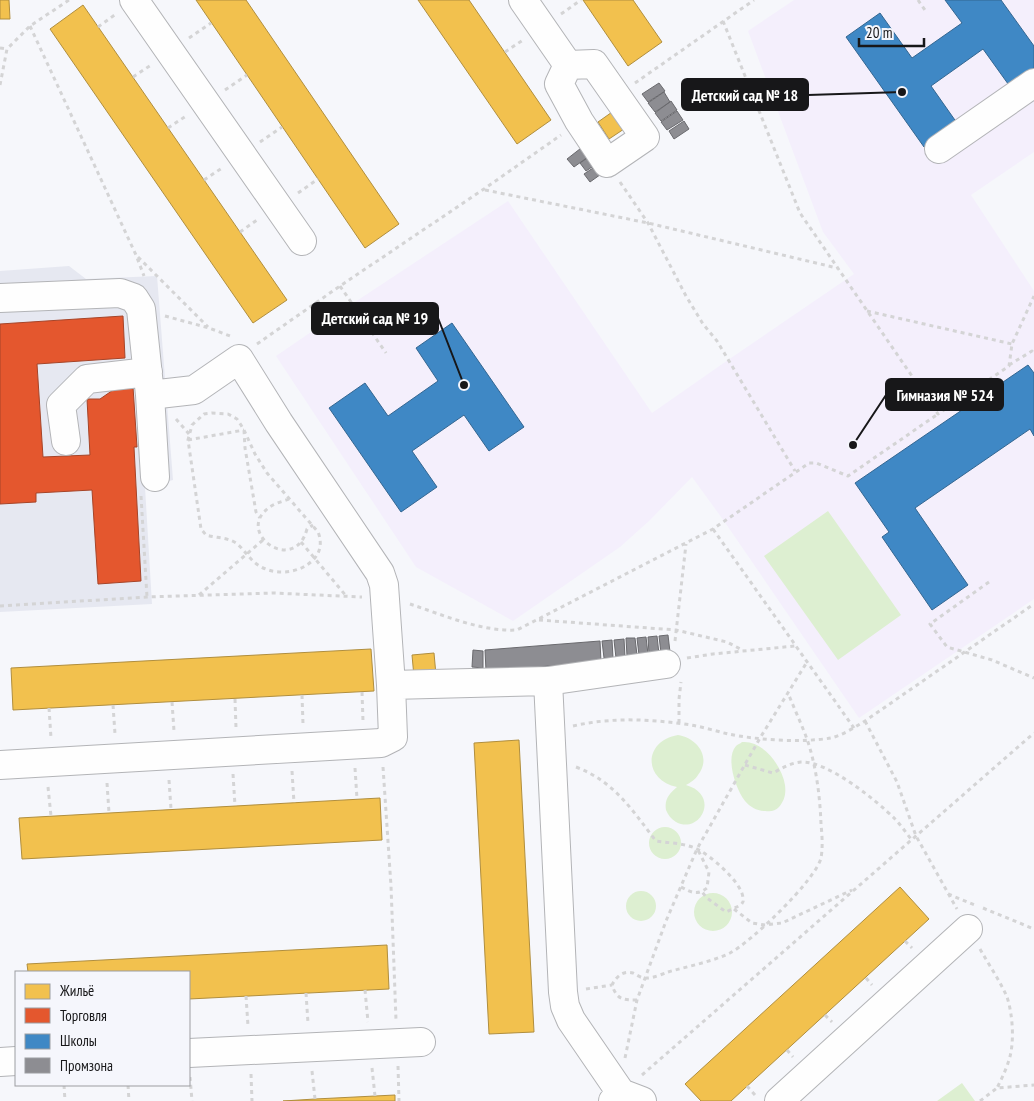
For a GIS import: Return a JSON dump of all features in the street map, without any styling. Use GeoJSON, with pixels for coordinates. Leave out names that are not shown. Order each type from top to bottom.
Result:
{"type":"FeatureCollection","features":[{"type":"Feature","properties":{"kind":"lane"},"geometry":{"type":"LineString","coordinates":[[134,0],[302,241]]}},
{"type":"Feature","properties":{"kind":"lane"},"geometry":{"type":"LineString","coordinates":[[523,0],[568,65]]}},
{"type":"Feature","properties":{"kind":"lane"},"geometry":{"type":"LineString","coordinates":[[594,64],[645,137],[607,163],[579,122],[559,84],[568,65],[594,64]]}},
{"type":"Feature","properties":{"kind":"lane"},"geometry":{"type":"LineString","coordinates":[[939,149],[1034,83]]}},
{"type":"Feature","properties":{"kind":"lane"},"geometry":{"type":"LineString","coordinates":[[0,298],[120,293],[134,298],[141,309],[149,384],[155,477]]}},
{"type":"Feature","properties":{"kind":"lane"},"geometry":{"type":"LineString","coordinates":[[0,765],[381,744],[393,737],[384,585],[380,573],[280,424],[238,349],[194,390],[87,379],[62,405],[66,441]]}},
{"type":"Feature","properties":{"kind":"lane"},"geometry":{"type":"LineString","coordinates":[[391,685],[548,681],[676,662]]}},
{"type":"Feature","properties":{"kind":"lane"},"geometry":{"type":"LineString","coordinates":[[548,681],[565,1006],[571,1020],[625,1098]]}},
{"type":"Feature","properties":{"kind":"lane"},"geometry":{"type":"LineString","coordinates":[[779,1101],[968,929]]}},
{"type":"Feature","properties":{"kind":"lane"},"geometry":{"type":"LineString","coordinates":[[190,1064],[409,1042]]}},
{"type":"Feature","properties":{"kind":"lane"},"geometry":{"type":"LineString","coordinates":[[0,1062],[15,1061]]}},
{"type":"Feature","properties":{"kind":"path"},"geometry":{"type":"LineString","coordinates":[[0,85],[7,49],[30,26],[69,0]]}},
{"type":"Feature","properties":{"kind":"path"},"geometry":{"type":"LineString","coordinates":[[617,95],[754,0]]}},
{"type":"Feature","properties":{"kind":"path"},"geometry":{"type":"LineString","coordinates":[[918,0],[927,13]]}},
{"type":"Feature","properties":{"kind":"path"},"geometry":{"type":"LineString","coordinates":[[723,21],[800,213],[938,414]]}},
{"type":"Feature","properties":{"kind":"path"},"geometry":{"type":"LineString","coordinates":[[30,26],[136,255],[145,279],[141,309],[209,328]]}},
{"type":"Feature","properties":{"kind":"path"},"geometry":{"type":"LineString","coordinates":[[0,48],[7,49]]}},
{"type":"Feature","properties":{"kind":"path"},"geometry":{"type":"LineString","coordinates":[[136,255],[209,328],[238,349],[254,345],[484,190],[579,122]]}},
{"type":"Feature","properties":{"kind":"path"},"geometry":{"type":"LineString","coordinates":[[607,163],[648,223],[686,296],[703,324],[717,341],[795,471]]}},
{"type":"Feature","properties":{"kind":"path"},"geometry":{"type":"LineString","coordinates":[[484,190],[648,223],[838,268]]}},
{"type":"Feature","properties":{"kind":"path"},"geometry":{"type":"LineString","coordinates":[[340,286],[386,353]]}},
{"type":"Feature","properties":{"kind":"path"},"geometry":{"type":"LineString","coordinates":[[1009,366],[1012,344],[1034,296]]}},
{"type":"Feature","properties":{"kind":"path"},"geometry":{"type":"LineString","coordinates":[[866,311],[1012,344]]}},
{"type":"Feature","properties":{"kind":"path"},"geometry":{"type":"LineString","coordinates":[[0,606],[147,598],[273,594],[391,598],[481,627],[496,630],[517,630],[713,529],[810,462],[848,476],[1009,366],[1032,351],[1034,354]]}},
{"type":"Feature","properties":{"kind":"path"},"geometry":{"type":"LineString","coordinates":[[171,413],[189,434]]}},
{"type":"Feature","properties":{"kind":"path"},"geometry":{"type":"LineString","coordinates":[[204,414],[228,414],[237,420],[244,430],[255,454],[267,473],[318,532],[321,542],[319,553],[309,564],[296,570],[279,572],[259,566],[237,544],[229,539],[206,535],[201,529],[188,440],[192,425],[204,414]]}},
{"type":"Feature","properties":{"kind":"path"},"geometry":{"type":"LineString","coordinates":[[188,440],[244,430]]}},
{"type":"Feature","properties":{"kind":"path"},"geometry":{"type":"LineString","coordinates":[[244,430],[256,512],[260,518]]}},
{"type":"Feature","properties":{"kind":"path"},"geometry":{"type":"LineString","coordinates":[[147,598],[140,490],[155,477]]}},
{"type":"Feature","properties":{"kind":"path"},"geometry":{"type":"LineString","coordinates":[[289,498],[272,505],[264,511],[258,526],[263,540],[276,549],[290,549],[300,542],[305,536],[307,529],[312,525]]}},
{"type":"Feature","properties":{"kind":"path"},"geometry":{"type":"LineString","coordinates":[[713,529],[854,728]]}},
{"type":"Feature","properties":{"kind":"path"},"geometry":{"type":"LineString","coordinates":[[198,596],[263,540]]}},
{"type":"Feature","properties":{"kind":"path"},"geometry":{"type":"LineString","coordinates":[[300,542],[347,597]]}},
{"type":"Feature","properties":{"kind":"path"},"geometry":{"type":"LineString","coordinates":[[679,723],[676,630],[686,544]]}},
{"type":"Feature","properties":{"kind":"path"},"geometry":{"type":"LineString","coordinates":[[989,582],[930,624],[947,647],[992,660],[1034,678]]}},
{"type":"Feature","properties":{"kind":"path"},"geometry":{"type":"LineString","coordinates":[[550,731],[587,723],[633,719],[693,725],[731,734],[760,738],[807,740],[832,738],[865,721],[1034,604]]}},
{"type":"Feature","properties":{"kind":"path"},"geometry":{"type":"LineString","coordinates":[[538,620],[676,630],[727,642],[744,651]]}},
{"type":"Feature","properties":{"kind":"path"},"geometry":{"type":"LineString","coordinates":[[676,662],[744,651],[796,646]]}},
{"type":"Feature","properties":{"kind":"path"},"geometry":{"type":"LineString","coordinates":[[625,1098],[622,1076],[638,1000],[666,921],[697,849],[744,765],[807,662]]}},
{"type":"Feature","properties":{"kind":"path"},"geometry":{"type":"LineString","coordinates":[[638,1000],[619,998],[612,985],[615,979],[627,972],[646,978],[730,953],[750,940],[777,914],[816,868],[820,859],[822,841],[814,763],[788,693]]}},
{"type":"Feature","properties":{"kind":"path"},"geometry":{"type":"LineString","coordinates":[[109,813],[113,705]]}},
{"type":"Feature","properties":{"kind":"path"},"geometry":{"type":"LineString","coordinates":[[49,708],[51,816]]}},
{"type":"Feature","properties":{"kind":"path"},"geometry":{"type":"LineString","coordinates":[[865,721],[897,782],[916,836],[1007,997],[1013,1040],[1009,1062],[997,1088],[980,1101]]}},
{"type":"Feature","properties":{"kind":"path"},"geometry":{"type":"LineString","coordinates":[[625,1098],[857,888],[1034,733]]}},
{"type":"Feature","properties":{"kind":"path"},"geometry":{"type":"LineString","coordinates":[[381,744],[391,886],[409,1042],[399,1101]]}},
{"type":"Feature","properties":{"kind":"path"},"geometry":{"type":"LineString","coordinates":[[353,745],[357,799]]}},
{"type":"Feature","properties":{"kind":"path"},"geometry":{"type":"LineString","coordinates":[[290,748],[294,803]]}},
{"type":"Feature","properties":{"kind":"path"},"geometry":{"type":"LineString","coordinates":[[231,752],[235,806]]}},
{"type":"Feature","properties":{"kind":"path"},"geometry":{"type":"LineString","coordinates":[[167,756],[171,809]]}},
{"type":"Feature","properties":{"kind":"path"},"geometry":{"type":"LineString","coordinates":[[552,758],[579,768],[608,785],[622,797],[656,841],[697,849],[711,858],[734,881],[742,892],[744,899],[742,905],[726,912],[702,892]]}},
{"type":"Feature","properties":{"kind":"path"},"geometry":{"type":"LineString","coordinates":[[744,765],[773,773],[795,763],[814,763],[845,779],[859,789],[896,820],[912,840]]}},
{"type":"Feature","properties":{"kind":"path"},"geometry":{"type":"LineString","coordinates":[[681,887],[694,893],[702,892],[707,888],[708,872],[697,849]]}},
{"type":"Feature","properties":{"kind":"path"},"geometry":{"type":"LineString","coordinates":[[734,909],[752,923],[765,925],[782,923],[857,888]]}},
{"type":"Feature","properties":{"kind":"path"},"geometry":{"type":"LineString","coordinates":[[948,893],[1034,929]]}},
{"type":"Feature","properties":{"kind":"path"},"geometry":{"type":"LineString","coordinates":[[585,989],[612,985]]}},
{"type":"Feature","properties":{"kind":"path"},"geometry":{"type":"LineString","coordinates":[[190,1076],[192,1101]]}},
{"type":"Feature","properties":{"kind":"path"},"geometry":{"type":"LineString","coordinates":[[997,1088],[1034,1085]]}},
{"type":"Feature","properties":{"kind":"path"},"geometry":{"type":"LineString","coordinates":[[64,1086],[65,1101]]}},
{"type":"Feature","properties":{"kind":"path"},"geometry":{"type":"LineString","coordinates":[[128,1086],[129,1101]]}},
{"type":"Feature","properties":{"kind":"shaded area"},"geometry":{"type":"Polygon","coordinates":[[[794,0],[1034,0],[1034,152],[971,195],[1034,291],[1034,599],[859,718],[692,477],[649,521],[620,547],[513,621],[416,567],[276,356],[508,201],[652,413],[854,274],[823,232],[748,31],[794,0]]]}},
{"type":"Feature","properties":{"kind":"shaded area"},"geometry":{"type":"Polygon","coordinates":[[[69,266],[86,279],[157,276],[173,480],[145,487],[152,604],[0,612],[0,271],[69,266]]]}},
{"type":"Feature","properties":{"kind":"green space"},"geometry":{"type":"Polygon","coordinates":[[[828,511],[901,615],[838,660],[764,556],[828,511]]]}},
{"type":"Feature","properties":{"kind":"green space"},"geometry":{"type":"Polygon","coordinates":[[[678,735],[696,744],[703,755],[702,768],[697,777],[686,785],[697,790],[703,797],[705,805],[699,819],[685,825],[674,821],[666,810],[667,799],[677,787],[666,783],[658,777],[653,769],[652,761],[653,752],[658,745],[678,735]]]}},
{"type":"Feature","properties":{"kind":"green space"},"geometry":{"type":"Polygon","coordinates":[[[742,742],[750,742],[764,750],[780,770],[785,785],[785,794],[781,804],[774,810],[762,811],[754,808],[745,801],[738,789],[733,774],[732,758],[736,746],[742,742]]]}},
{"type":"Feature","properties":{"kind":"green space"},"geometry":{"type":"Polygon","coordinates":[[[665,827],[677,831],[681,843],[677,855],[665,859],[653,855],[649,843],[653,831],[665,827]]]}},
{"type":"Feature","properties":{"kind":"green space"},"geometry":{"type":"Polygon","coordinates":[[[641,891],[652,895],[656,906],[652,917],[641,921],[630,917],[626,906],[630,895],[641,891]]]}},
{"type":"Feature","properties":{"kind":"green space"},"geometry":{"type":"Polygon","coordinates":[[[713,893],[727,898],[732,912],[727,926],[713,931],[699,926],[694,912],[699,898],[713,893]]]}},
{"type":"Feature","properties":{"kind":"green space"},"geometry":{"type":"Polygon","coordinates":[[[962,1083],[975,1101],[937,1101],[962,1083]]]}},
{"type":"Feature","properties":{"kind":"building: Жильё"},"geometry":{"type":"Polygon","coordinates":[[[0,0],[9,0],[10,19],[0,19],[0,0]]]}},
{"type":"Feature","properties":{"kind":"building: Жильё"},"geometry":{"type":"Polygon","coordinates":[[[196,0],[246,0],[399,224],[365,248],[196,0]]]}},
{"type":"Feature","properties":{"kind":"building: Жильё"},"geometry":{"type":"Polygon","coordinates":[[[418,0],[469,0],[551,120],[517,144],[418,0]]]}},
{"type":"Feature","properties":{"kind":"building: Жильё"},"geometry":{"type":"Polygon","coordinates":[[[583,0],[633,0],[662,42],[628,66],[583,0]]]}},
{"type":"Feature","properties":{"kind":"building: Жильё"},"geometry":{"type":"Polygon","coordinates":[[[83,5],[287,300],[253,323],[50,29],[83,5]]]}},
{"type":"Feature","properties":{"kind":"building: Жильё"},"geometry":{"type":"Polygon","coordinates":[[[615,110],[627,127],[609,139],[598,122],[615,110]]]}},
{"type":"Feature","properties":{"kind":"building: Жильё"},"geometry":{"type":"Polygon","coordinates":[[[371,649],[374,691],[13,710],[11,668],[371,649]]]}},
{"type":"Feature","properties":{"kind":"building: Жильё"},"geometry":{"type":"Polygon","coordinates":[[[434,653],[436,675],[414,677],[412,655],[434,653]]]}},
{"type":"Feature","properties":{"kind":"building: Жильё"},"geometry":{"type":"Polygon","coordinates":[[[519,740],[534,1032],[489,1034],[474,743],[519,740]]]}},
{"type":"Feature","properties":{"kind":"building: Жильё"},"geometry":{"type":"Polygon","coordinates":[[[380,798],[382,840],[22,859],[19,818],[380,798]]]}},
{"type":"Feature","properties":{"kind":"building: Жильё"},"geometry":{"type":"Polygon","coordinates":[[[900,887],[929,919],[731,1101],[701,1101],[685,1084],[900,887]]]}},
{"type":"Feature","properties":{"kind":"building: Жильё"},"geometry":{"type":"Polygon","coordinates":[[[387,945],[389,989],[190,999],[190,971],[28,971],[27,964],[387,945]]]}},
{"type":"Feature","properties":{"kind":"building: Жильё"},"geometry":{"type":"Polygon","coordinates":[[[395,1095],[395,1101],[283,1101],[315,1099],[395,1095]]]}},
{"type":"Feature","properties":{"kind":"building: Торговля"},"geometry":{"type":"Polygon","coordinates":[[[123,316],[125,358],[37,364],[43,457],[90,455],[87,399],[100,399],[116,388],[133,387],[137,447],[134,447],[141,581],[98,584],[92,490],[36,493],[36,502],[0,504],[0,324],[123,316]]]}},
{"type":"Feature","properties":{"kind":"building: Школы"},"geometry":{"type":"Polygon","coordinates":[[[945,0],[1001,0],[1034,46],[1034,71],[1011,88],[983,49],[931,86],[957,123],[924,147],[846,37],[880,13],[912,58],[962,23],[945,0]]]}},
{"type":"Feature","properties":{"kind":"building: Школы"},"geometry":{"type":"Polygon","coordinates":[[[452,323],[524,427],[489,451],[464,415],[412,451],[437,487],[401,512],[329,408],[365,383],[388,416],[438,381],[416,348],[452,323]]]}},
{"type":"Feature","properties":{"kind":"building: Школы"},"geometry":{"type":"Polygon","coordinates":[[[1028,365],[1034,373],[1034,436],[1030,429],[915,508],[968,585],[932,610],[882,537],[889,532],[855,483],[1028,365]]]}},
{"type":"Feature","properties":{"kind":"building: Промзона"},"geometry":{"type":"Polygon","coordinates":[[[659,83],[665,91],[648,102],[642,94],[659,83]]]}},
{"type":"Feature","properties":{"kind":"building: Промзона"},"geometry":{"type":"Polygon","coordinates":[[[664,92],[670,102],[655,112],[648,103],[664,92]]]}},
{"type":"Feature","properties":{"kind":"building: Промзона"},"geometry":{"type":"Polygon","coordinates":[[[671,101],[677,110],[661,121],[655,113],[671,101]]]}},
{"type":"Feature","properties":{"kind":"building: Промзона"},"geometry":{"type":"Polygon","coordinates":[[[677,111],[683,120],[667,130],[661,122],[677,111]]]}},
{"type":"Feature","properties":{"kind":"building: Промзона"},"geometry":{"type":"Polygon","coordinates":[[[684,121],[689,129],[674,139],[669,131],[684,121]]]}},
{"type":"Feature","properties":{"kind":"building: Промзона"},"geometry":{"type":"Polygon","coordinates":[[[585,145],[592,154],[574,167],[567,159],[585,145]]]}},
{"type":"Feature","properties":{"kind":"building: Промзона"},"geometry":{"type":"Polygon","coordinates":[[[592,155],[598,163],[586,171],[580,163],[592,155]]]}},
{"type":"Feature","properties":{"kind":"building: Промзона"},"geometry":{"type":"Polygon","coordinates":[[[599,164],[604,172],[590,182],[584,174],[599,164]]]}},
{"type":"Feature","properties":{"kind":"building: Промзона"},"geometry":{"type":"Polygon","coordinates":[[[668,635],[670,652],[661,653],[659,636],[668,635]]]}},
{"type":"Feature","properties":{"kind":"building: Промзона"},"geometry":{"type":"Polygon","coordinates":[[[657,636],[659,654],[649,654],[648,637],[657,636]]]}},
{"type":"Feature","properties":{"kind":"building: Промзона"},"geometry":{"type":"Polygon","coordinates":[[[646,637],[648,654],[639,655],[637,638],[646,637]]]}},
{"type":"Feature","properties":{"kind":"building: Промзона"},"geometry":{"type":"Polygon","coordinates":[[[626,638],[635,638],[637,655],[627,656],[626,638]]]}},
{"type":"Feature","properties":{"kind":"building: Промзона"},"geometry":{"type":"Polygon","coordinates":[[[624,639],[625,657],[616,658],[614,640],[624,639]]]}},
{"type":"Feature","properties":{"kind":"building: Промзона"},"geometry":{"type":"Polygon","coordinates":[[[612,640],[613,658],[604,658],[602,641],[612,640]]]}},
{"type":"Feature","properties":{"kind":"building: Промзона"},"geometry":{"type":"Polygon","coordinates":[[[600,641],[601,662],[486,671],[485,650],[600,641]]]}},
{"type":"Feature","properties":{"kind":"building: Промзона"},"geometry":{"type":"Polygon","coordinates":[[[473,650],[483,651],[483,668],[472,667],[473,650]]]}},
{"type":"Feature","properties":{"kind":"place","name":"Детский сад № 18"},"geometry":{"type":"Point","coordinates":[902,92]}},
{"type":"Feature","properties":{"kind":"place","name":"Детский сад № 19"},"geometry":{"type":"Point","coordinates":[464,385]}},
{"type":"Feature","properties":{"kind":"place","name":"Гимназия № 524"},"geometry":{"type":"Point","coordinates":[853,445]}}]}
